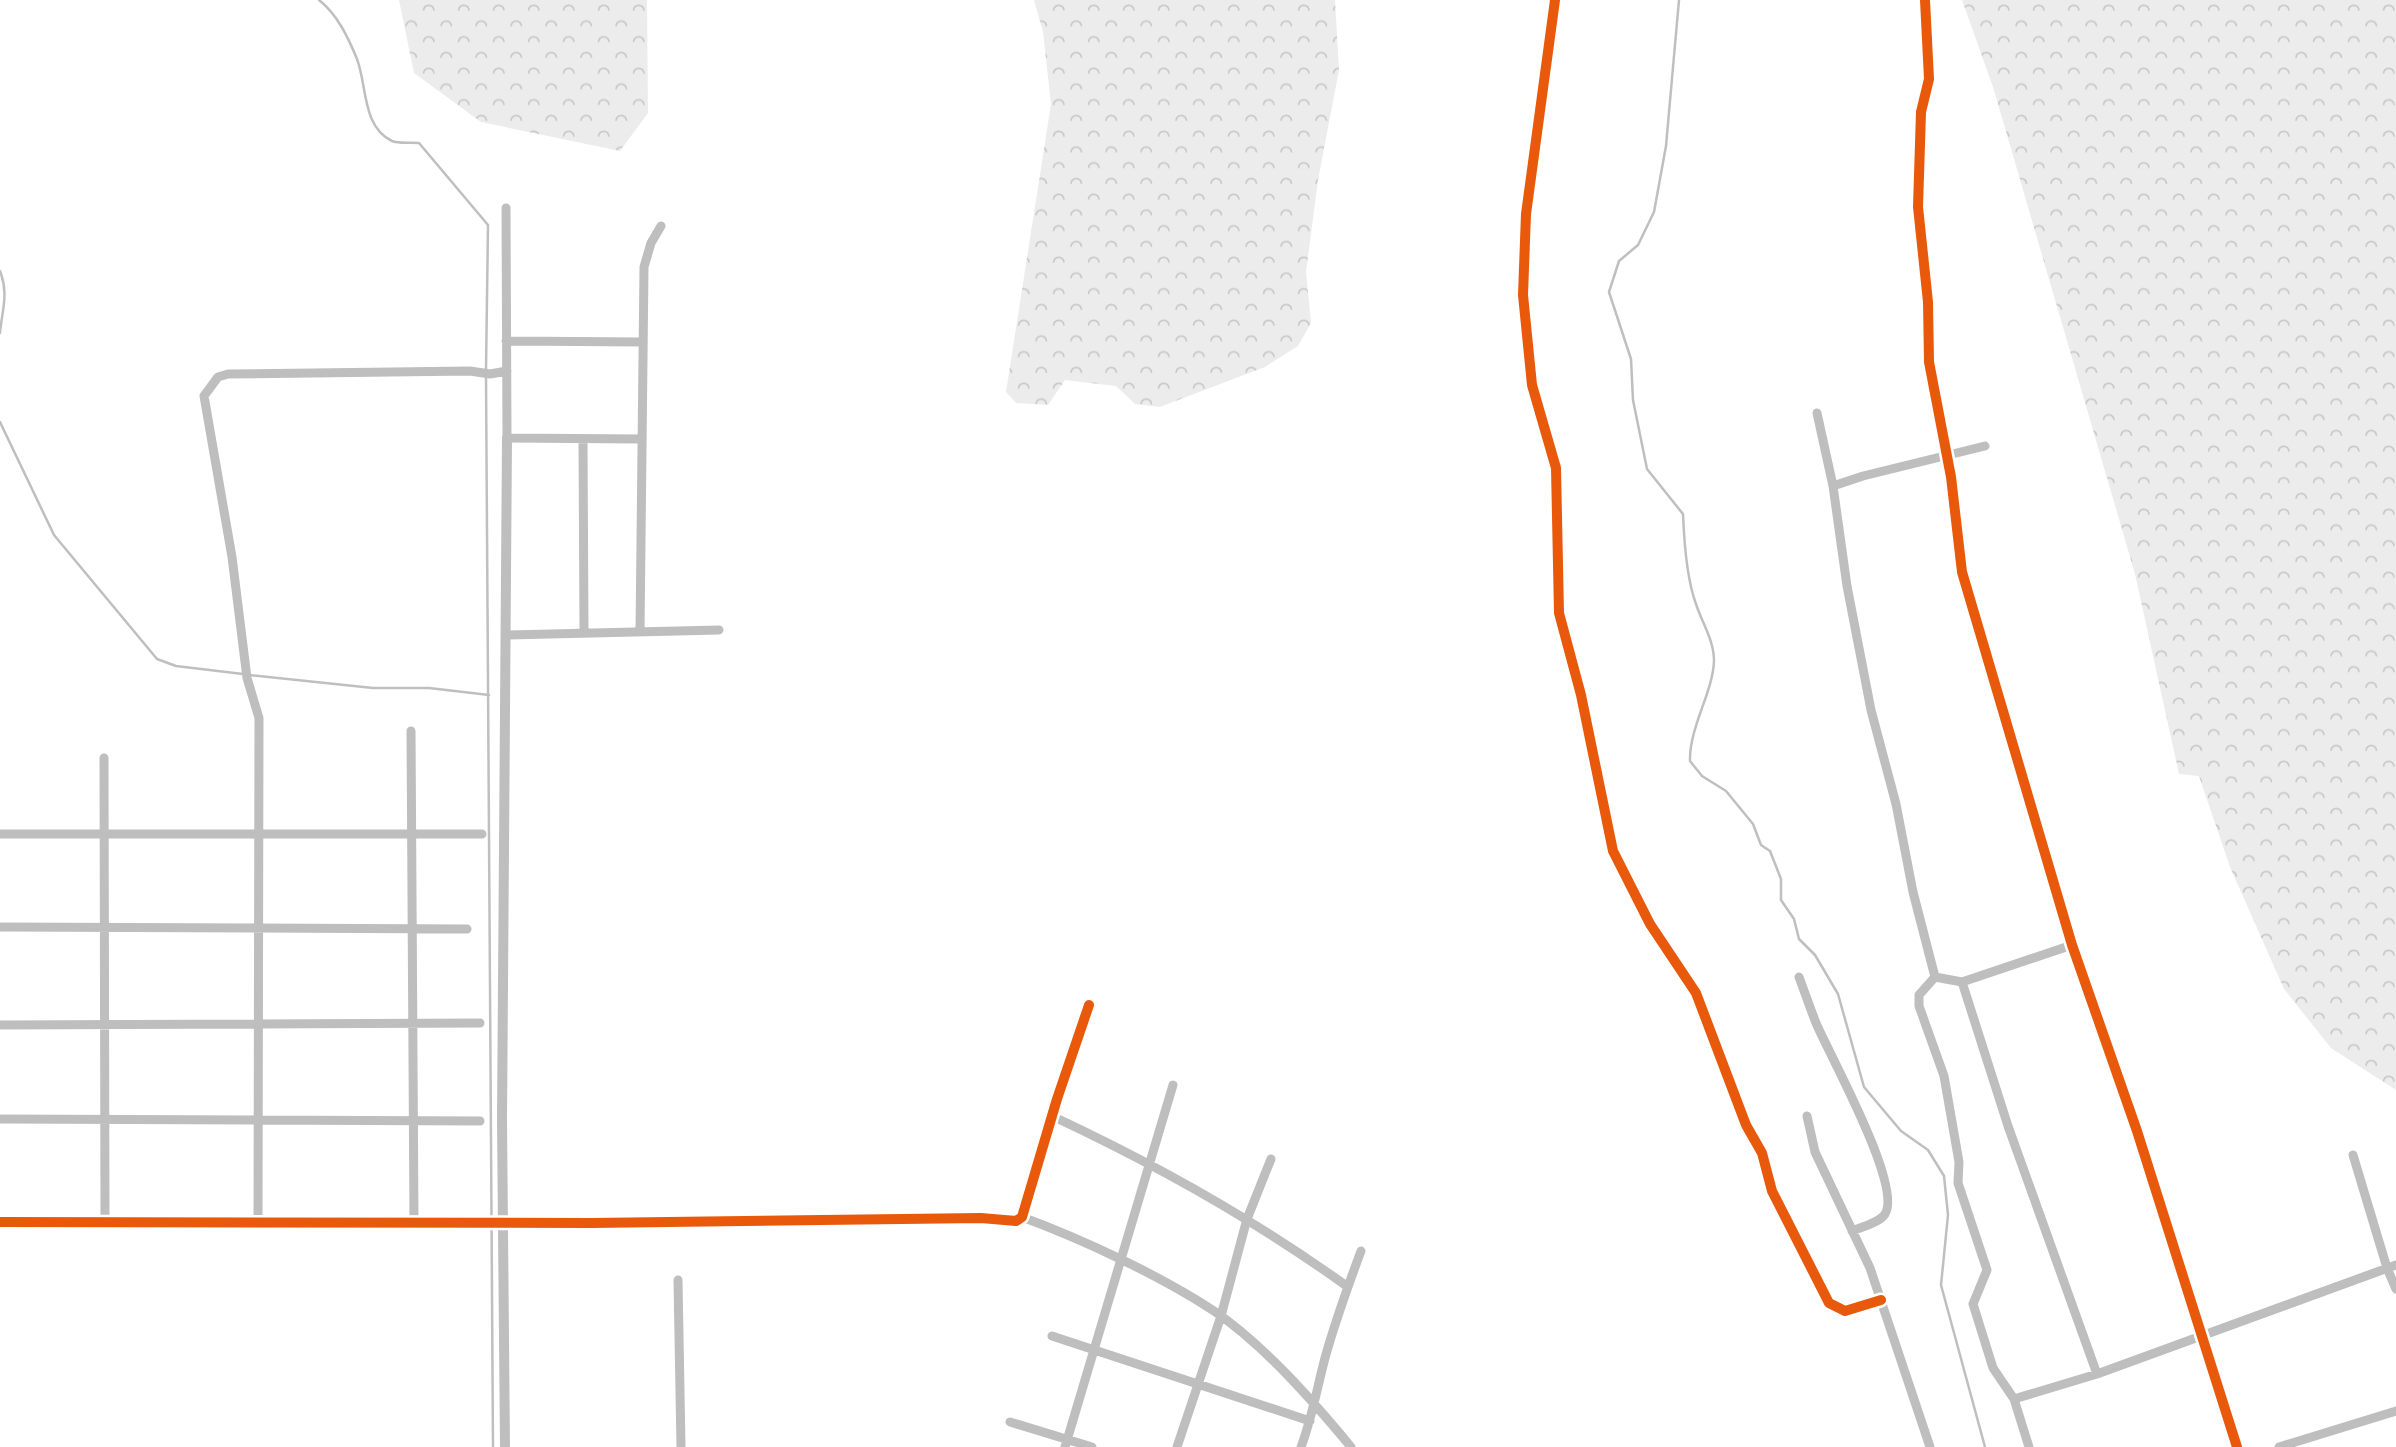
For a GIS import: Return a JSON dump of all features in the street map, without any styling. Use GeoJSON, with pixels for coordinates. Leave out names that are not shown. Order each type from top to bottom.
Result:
{"type":"FeatureCollection","features":[{"type":"Feature","properties":{"kind":"street"},"geometry":{"type":"LineString","coordinates":[[1555,0],[1526,214],[1524,306],[1532,385],[1556,468],[1559,613],[1581,695],[1613,851],[1650,924],[1696,993],[1746,1125],[1762,1153],[1772,1191],[1829,1303],[1844,1311],[1881,1300]]}},
{"type":"Feature","properties":{"kind":"street"},"geometry":{"type":"LineString","coordinates":[[1925,0],[1929,79],[1921,112],[1918,207],[1928,302],[1929,362],[1947,454],[1962,572],[2072,945],[2204,1335],[2223,1408],[2237,1447]]}},
{"type":"Feature","properties":{"kind":"street"},"geometry":{"type":"LineString","coordinates":[[505,1447],[495,1221],[502,1108],[506,208]]}},
{"type":"Feature","properties":{"kind":"street"},"geometry":{"type":"LineString","coordinates":[[640,632],[644,267],[651,243],[661,226]]}},
{"type":"Feature","properties":{"kind":"street"},"geometry":{"type":"LineString","coordinates":[[506,341],[643,342]]}},
{"type":"Feature","properties":{"kind":"street"},"geometry":{"type":"LineString","coordinates":[[258,1223],[259,718],[247,674],[232,557],[204,396],[210,385],[228,374],[470,371],[486,374],[506,371]]}},
{"type":"Feature","properties":{"kind":"street"},"geometry":{"type":"LineString","coordinates":[[1817,413],[1833,486],[1847,586],[1871,710],[1896,804],[1913,892],[1935,977]]}},
{"type":"Feature","properties":{"kind":"street"},"geometry":{"type":"LineString","coordinates":[[507,438],[641,439]]}},
{"type":"Feature","properties":{"kind":"street"},"geometry":{"type":"LineString","coordinates":[[583,440],[584,632]]}},
{"type":"Feature","properties":{"kind":"street"},"geometry":{"type":"LineString","coordinates":[[1833,486],[1985,446]]}},
{"type":"Feature","properties":{"kind":"street"},"geometry":{"type":"LineString","coordinates":[[506,635],[719,629]]}},
{"type":"Feature","properties":{"kind":"street"},"geometry":{"type":"LineString","coordinates":[[411,731],[414,1223]]}},
{"type":"Feature","properties":{"kind":"street"},"geometry":{"type":"LineString","coordinates":[[104,758],[105,1221]]}},
{"type":"Feature","properties":{"kind":"street"},"geometry":{"type":"LineString","coordinates":[[0,834],[482,834]]}},
{"type":"Feature","properties":{"kind":"street"},"geometry":{"type":"LineString","coordinates":[[0,927],[467,929]]}},
{"type":"Feature","properties":{"kind":"street"},"geometry":{"type":"LineString","coordinates":[[1935,977],[1962,982],[2072,945]]}},
{"type":"Feature","properties":{"kind":"street"},"geometry":{"type":"LineString","coordinates":[[1799,977],[1828,1050],[1864,1119],[1888,1200],[1885,1214],[1879,1220],[1852,1231]]}},
{"type":"Feature","properties":{"kind":"street"},"geometry":{"type":"LineString","coordinates":[[1935,977],[1919,995],[1919,1006],[1944,1076],[1958,1150],[1958,1183],[1987,1270],[1973,1304],[1993,1368],[2014,1399],[2029,1447]]}},
{"type":"Feature","properties":{"kind":"street"},"geometry":{"type":"LineString","coordinates":[[1962,982],[2008,1126],[2097,1374]]}},
{"type":"Feature","properties":{"kind":"street"},"geometry":{"type":"LineString","coordinates":[[0,1222],[414,1223],[981,1218],[1016,1222],[1022,1217],[1089,1005]]}},
{"type":"Feature","properties":{"kind":"street"},"geometry":{"type":"LineString","coordinates":[[0,1025],[480,1023]]}},
{"type":"Feature","properties":{"kind":"street"},"geometry":{"type":"LineString","coordinates":[[1066,1443],[1092,1349],[1123,1262],[1173,1085]]}},
{"type":"Feature","properties":{"kind":"street"},"geometry":{"type":"LineString","coordinates":[[1052,1116],[1151,1165],[1247,1219],[1348,1287]]}},
{"type":"Feature","properties":{"kind":"street"},"geometry":{"type":"LineString","coordinates":[[1807,1116],[1815,1152],[1881,1300],[1930,1447]]}},
{"type":"Feature","properties":{"kind":"street"},"geometry":{"type":"LineString","coordinates":[[0,1119],[480,1121]]}},
{"type":"Feature","properties":{"kind":"street"},"geometry":{"type":"LineString","coordinates":[[2353,1155],[2396,1289]]}},
{"type":"Feature","properties":{"kind":"street"},"geometry":{"type":"LineString","coordinates":[[1177,1447],[1221,1316],[1247,1219],[1271,1159]]}},
{"type":"Feature","properties":{"kind":"street"},"geometry":{"type":"LineString","coordinates":[[1022,1217],[1123,1262],[1221,1316],[1315,1407],[1351,1447]]}},
{"type":"Feature","properties":{"kind":"street"},"geometry":{"type":"LineString","coordinates":[[1301,1447],[1315,1407],[1324,1361],[1361,1251]]}},
{"type":"Feature","properties":{"kind":"street"},"geometry":{"type":"LineString","coordinates":[[2014,1399],[2097,1374],[2391,1267]]}},
{"type":"Feature","properties":{"kind":"street"},"geometry":{"type":"LineString","coordinates":[[678,1280],[681,1447]]}},
{"type":"Feature","properties":{"kind":"street"},"geometry":{"type":"LineString","coordinates":[[1052,1336],[1310,1421]]}},
{"type":"Feature","properties":{"kind":"street"},"geometry":{"type":"LineString","coordinates":[[2278,1447],[2396,1411]]}},
{"type":"Feature","properties":{"kind":"street"},"geometry":{"type":"LineString","coordinates":[[1010,1422],[1066,1443],[1093,1447]]}},
{"type":"Feature","properties":{"kind":"green space"},"geometry":{"type":"Polygon","coordinates":[[[399,0],[647,0],[648,113],[620,151],[481,122],[414,73],[399,0]]]}},
{"type":"Feature","properties":{"kind":"green space"},"geometry":{"type":"Polygon","coordinates":[[[1034,0],[1335,0],[1339,70],[1318,180],[1306,272],[1311,323],[1298,346],[1265,367],[1160,407],[1135,404],[1116,386],[1065,380],[1048,405],[1016,403],[1006,392],[1051,104],[1043,32],[1034,0]]]}},
{"type":"Feature","properties":{"kind":"green space"},"geometry":{"type":"Polygon","coordinates":[[[1962,0],[2396,0],[2396,1090],[2331,1048],[2284,989],[2230,867],[2199,776],[2179,774],[2135,574],[1993,87],[1962,0]]]}},
{"type":"Feature","properties":{"kind":"waterway"},"geometry":{"type":"LineString","coordinates":[[319,0],[337,19],[354,51],[370,116],[375,126],[382,135],[392,141],[419,143],[488,225],[486,370]]}},
{"type":"Feature","properties":{"kind":"waterway"},"geometry":{"type":"LineString","coordinates":[[1679,0],[1666,146],[1654,212],[1638,245],[1619,261],[1609,292],[1631,359],[1633,400],[1647,469],[1683,514],[1690,583],[1713,653],[1713,673],[1693,736],[1690,761],[1702,776],[1726,791],[1753,824],[1761,845],[1770,851],[1781,879],[1781,900],[1794,919],[1799,939],[1815,955],[1838,994],[1864,1087],[1901,1131],[1928,1150],[1944,1176],[1948,1215],[1941,1285],[1985,1447]]}},
{"type":"Feature","properties":{"kind":"waterway"},"geometry":{"type":"LineString","coordinates":[[0,271],[4,295],[0,333]]}},
{"type":"Feature","properties":{"kind":"waterway"},"geometry":{"type":"LineString","coordinates":[[486,377],[493,1447]]}},
{"type":"Feature","properties":{"kind":"waterway"},"geometry":{"type":"LineString","coordinates":[[0,422],[54,535],[157,659],[176,666],[243,674]]}},
{"type":"Feature","properties":{"kind":"waterway"},"geometry":{"type":"LineString","coordinates":[[249,675],[373,688],[429,688],[489,695]]}},
{"type":"Feature","properties":{"kind":"cycle path"},"geometry":{"type":"LineString","coordinates":[[1555,0],[1526,214],[1523,295],[1532,385],[1556,468],[1559,613],[1581,695],[1613,851],[1650,924],[1696,993],[1746,1125],[1762,1153],[1772,1191],[1829,1303],[1845,1311],[1881,1300]]}},
{"type":"Feature","properties":{"kind":"cycle path"},"geometry":{"type":"LineString","coordinates":[[1925,0],[1929,79],[1921,112],[1918,207],[1928,302],[1929,362],[1951,477],[1962,572],[2072,945],[2137,1131],[2237,1447]]}},
{"type":"Feature","properties":{"kind":"cycle path"},"geometry":{"type":"LineString","coordinates":[[0,1222],[591,1223],[981,1218],[1016,1221],[1022,1217],[1057,1099],[1089,1005]]}}]}
